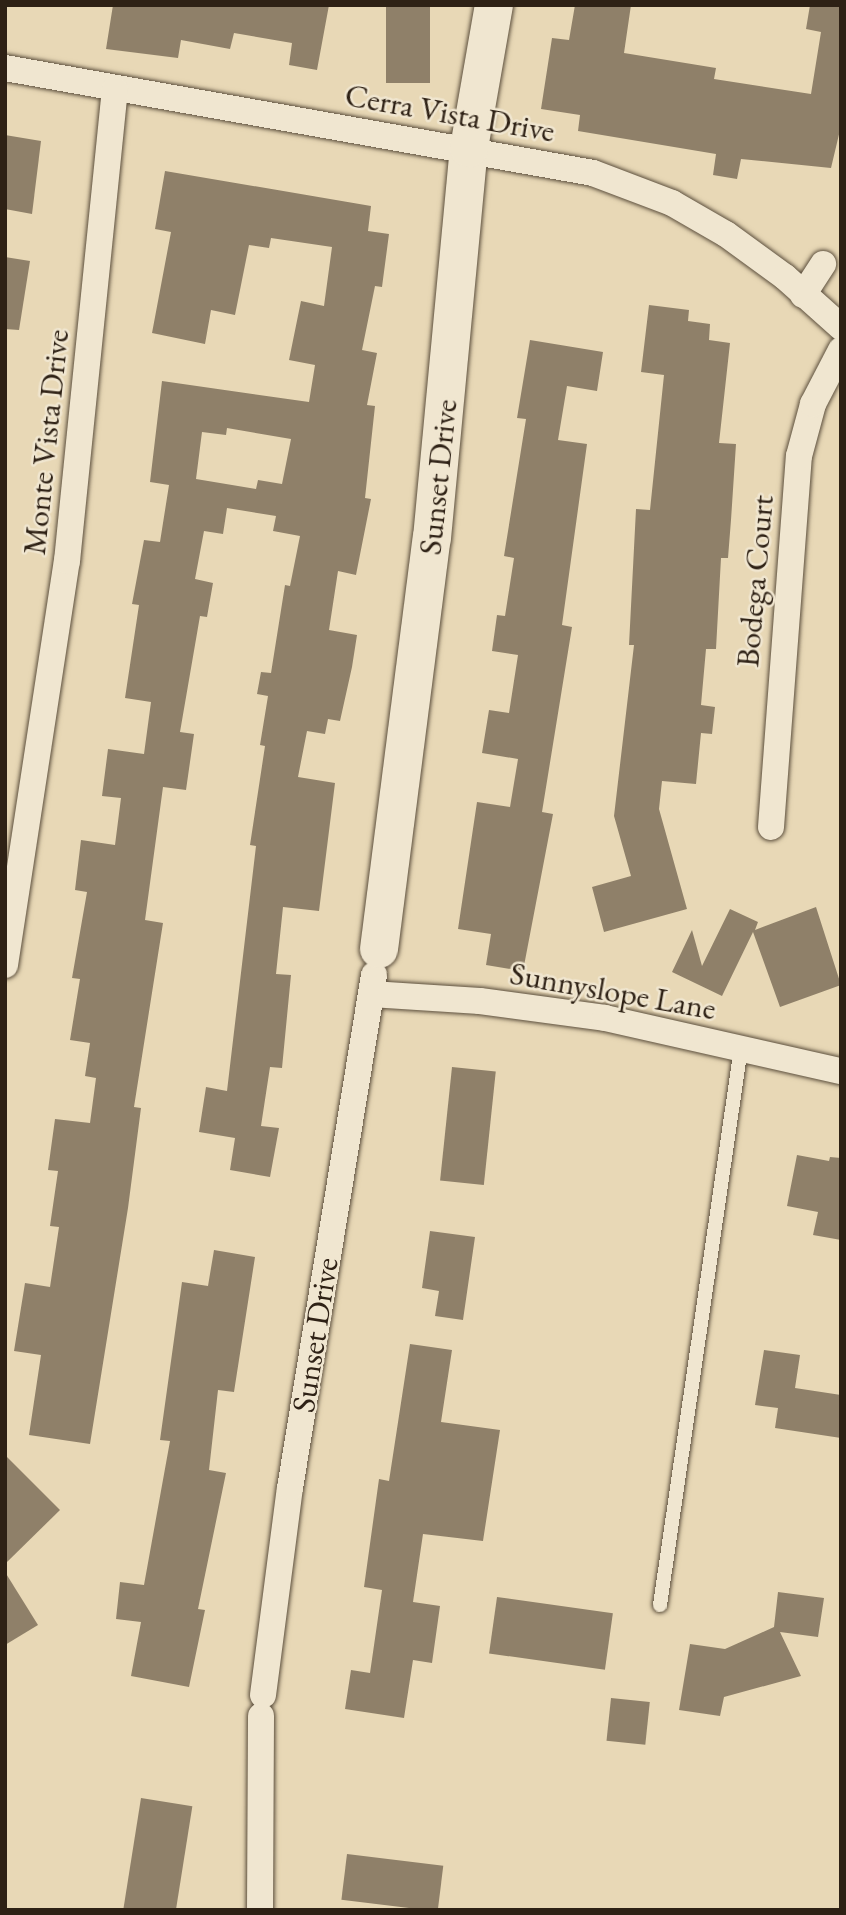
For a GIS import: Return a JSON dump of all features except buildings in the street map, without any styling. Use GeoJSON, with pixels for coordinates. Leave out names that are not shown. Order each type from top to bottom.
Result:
{"type":"FeatureCollection","features":[{"type":"Feature","properties":{"kind":"street","name":"Sunset Drive"},"geometry":{"type":"LineString","coordinates":[[260,1910],[262,1705],[290,1488],[374,973],[431,551],[469,148],[494,5]]}},
{"type":"Feature","properties":{"kind":"street","name":"Cerra Vista Drive"},"geometry":{"type":"LineString","coordinates":[[5,68],[469,148],[593,173],[672,204],[726,234],[841,327]]}},
{"type":"Feature","properties":{"kind":"street","name":"Monte Vista Drive"},"geometry":{"type":"LineString","coordinates":[[5,965],[67,561],[115,89]]}},
{"type":"Feature","properties":{"kind":"street"},"geometry":{"type":"LineString","coordinates":[[803,295],[822,264]]}},
{"type":"Feature","properties":{"kind":"street","name":"Bodega Court"},"geometry":{"type":"LineString","coordinates":[[771,827],[799,456],[813,404],[841,350]]}},
{"type":"Feature","properties":{"kind":"street","name":"Sunnyslope Lane"},"geometry":{"type":"LineString","coordinates":[[374,973],[480,1001],[605,1018],[841,1071]]}},
{"type":"Feature","properties":{"kind":"lane"},"geometry":{"type":"LineString","coordinates":[[660,1605],[741,1048]]}}]}
